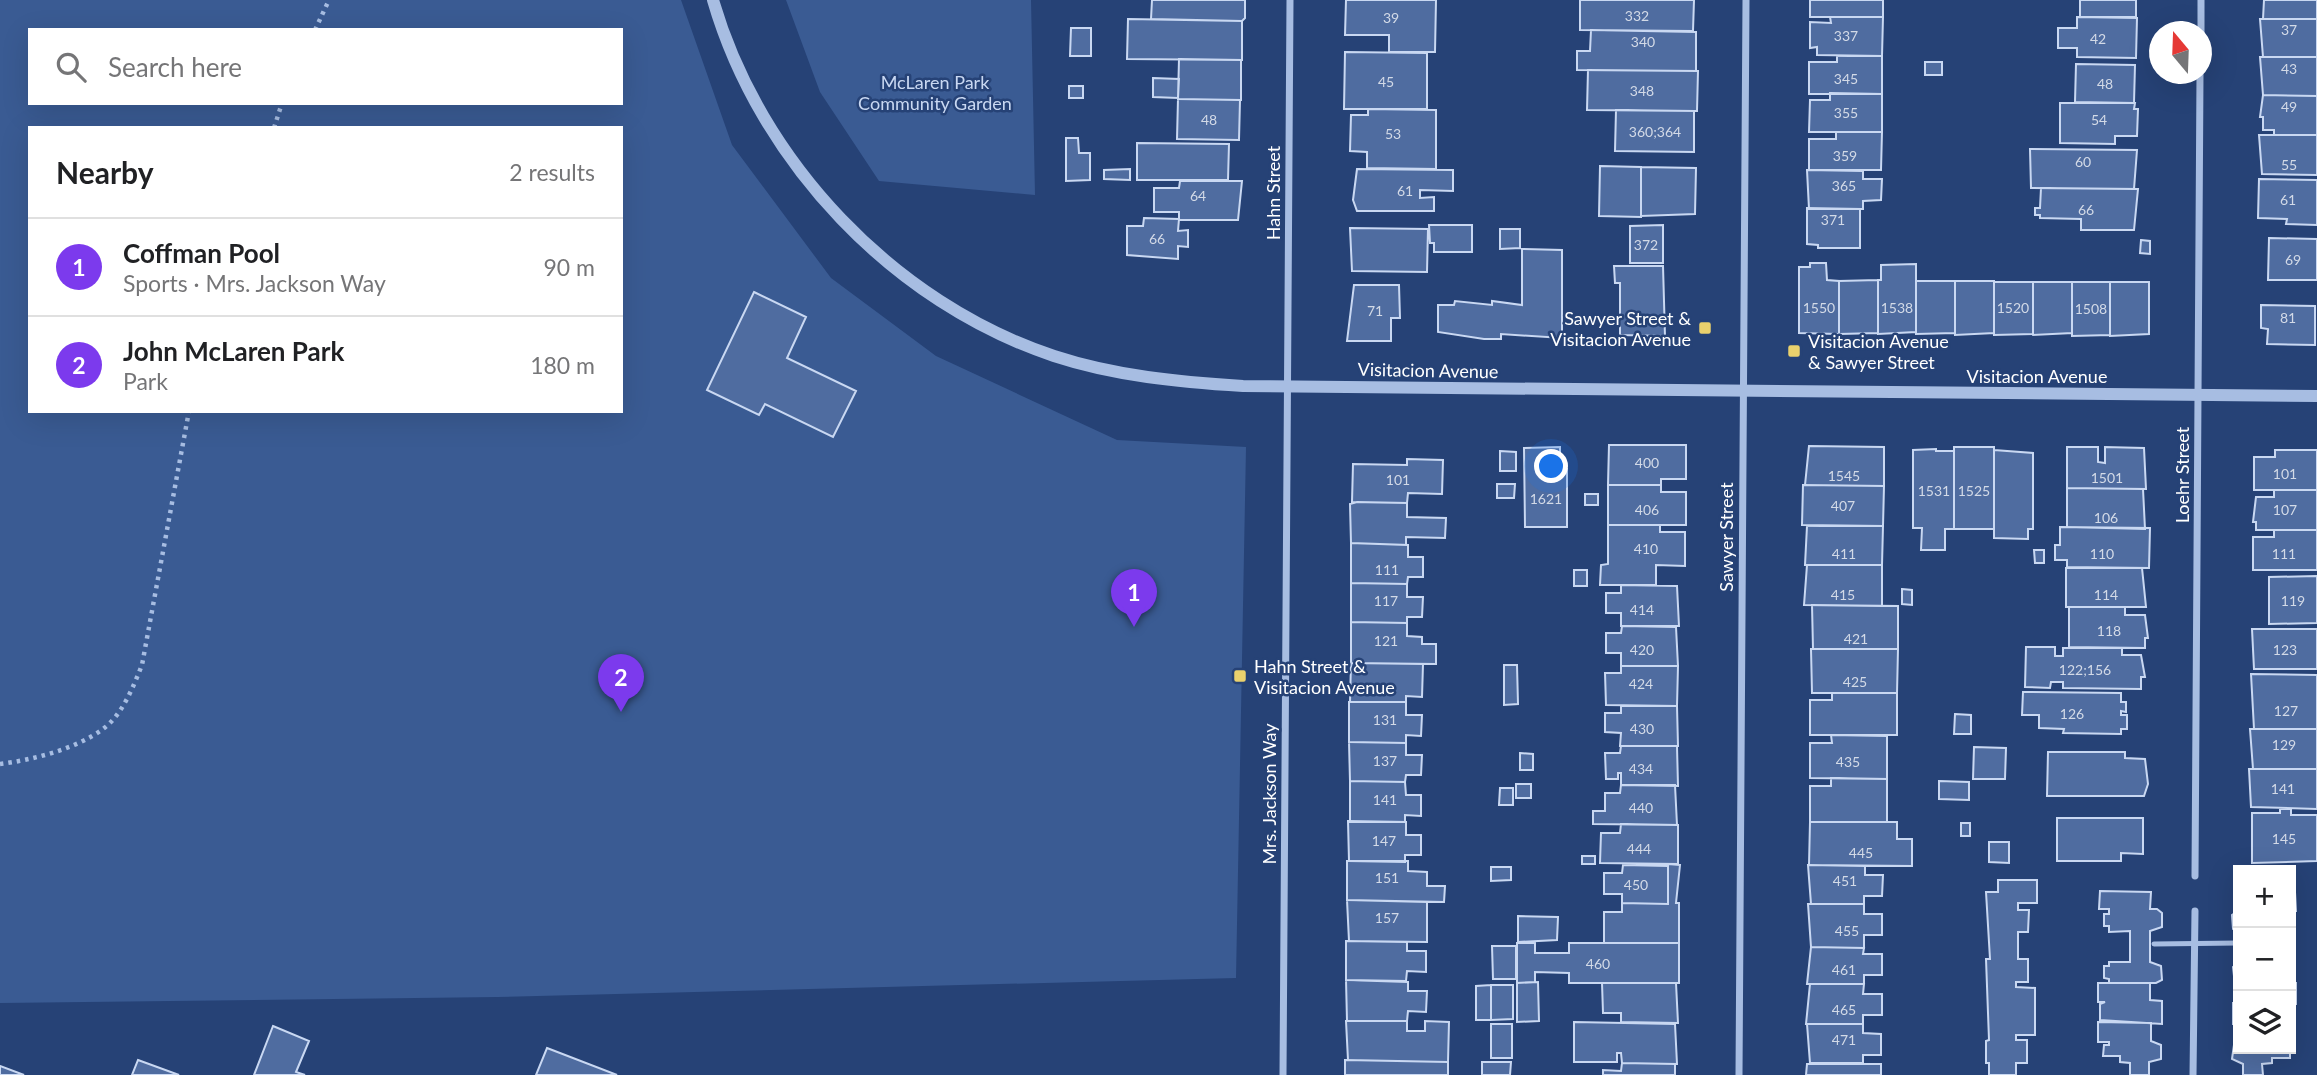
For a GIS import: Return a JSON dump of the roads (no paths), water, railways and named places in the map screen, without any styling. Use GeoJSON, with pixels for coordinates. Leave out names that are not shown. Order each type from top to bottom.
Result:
{"type":"FeatureCollection","features":[{"type":"Feature","properties":{"kind":"street","name":"Visitacion Avenue"},"geometry":{"type":"LineString","coordinates":[[713,0],[742,74],[766,121],[801,172],[842,220],[887,262],[939,300],[994,332],[1054,356],[1115,372],[1182,382],[1287,387],[2317,396]]}},
{"type":"Feature","properties":{"kind":"street","name":"Hahn Street"},"geometry":{"type":"LineString","coordinates":[[1287,387],[1290,0]]}},
{"type":"Feature","properties":{"kind":"street","name":"Sawyer Street"},"geometry":{"type":"LineString","coordinates":[[1739,1075],[1746,0]]}},
{"type":"Feature","properties":{"kind":"street"},"geometry":{"type":"LineString","coordinates":[[2201,0],[2201,21]]}},
{"type":"Feature","properties":{"kind":"street","name":"Loehr Street"},"geometry":{"type":"LineString","coordinates":[[2195,876],[2200,84]]}},
{"type":"Feature","properties":{"kind":"street","name":"Mrs. Jackson Way"},"geometry":{"type":"LineString","coordinates":[[1283,1075],[1287,387]]}},
{"type":"Feature","properties":{"kind":"street"},"geometry":{"type":"LineString","coordinates":[[2193,1075],[2195,911]]}},
{"type":"Feature","properties":{"kind":"lane"},"geometry":{"type":"LineString","coordinates":[[2154,944],[2233,943]]}},
{"type":"Feature","properties":{"kind":"place","name":"Sawyer Street & Visitacion Avenue"},"geometry":{"type":"Point","coordinates":[1705,328]}},
{"type":"Feature","properties":{"kind":"place","name":"Visitacion Avenue & Sawyer Street"},"geometry":{"type":"Point","coordinates":[1794,351]}},
{"type":"Feature","properties":{"kind":"place","name":"Coffman Pool"},"geometry":{"type":"Point","coordinates":[1134,627]}},
{"type":"Feature","properties":{"kind":"place","name":"Hahn Street & Visitacion Avenue"},"geometry":{"type":"Point","coordinates":[1240,676]}},
{"type":"Feature","properties":{"kind":"place","name":"John McLaren Park"},"geometry":{"type":"Point","coordinates":[621,712]}},
{"type":"Feature","properties":{"kind":"park label","name":"McLaren Park Community Garden"},"geometry":{"type":"Point","coordinates":[935,92]}}]}
